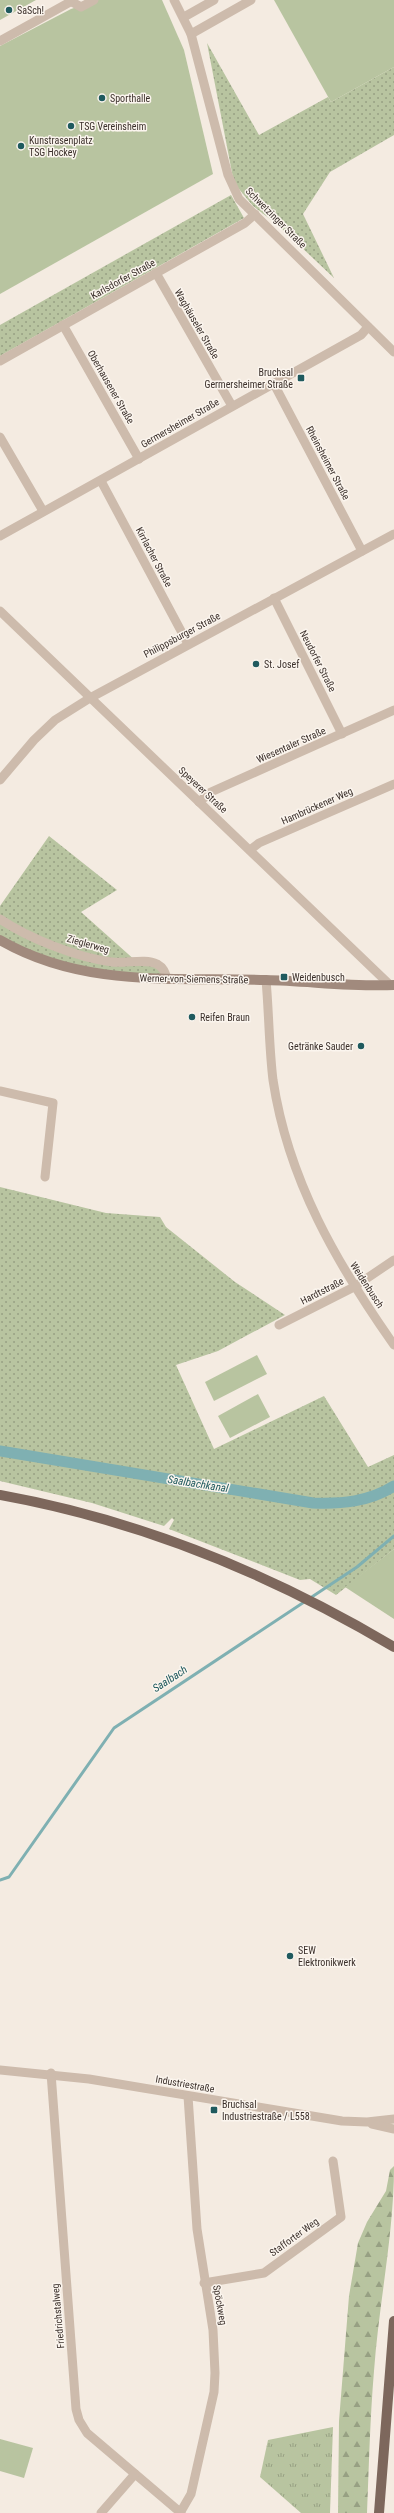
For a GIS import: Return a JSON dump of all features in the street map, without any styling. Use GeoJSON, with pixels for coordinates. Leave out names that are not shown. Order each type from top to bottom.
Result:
{"type":"FeatureCollection","features":[{"type":"Feature","properties":{"kind":"main road","name":"Werner-von-Siemens-Straße"},"geometry":{"type":"LineString","coordinates":[[0,940],[36,959],[53,965],[110,977],[266,980],[392,985]]}},
{"type":"Feature","properties":{"kind":"main road"},"geometry":{"type":"LineString","coordinates":[[0,1495],[80,1512],[192,1548],[316,1604],[394,1647]]}},
{"type":"Feature","properties":{"kind":"main road"},"geometry":{"type":"LineString","coordinates":[[379,2513],[394,2321]]}},
{"type":"Feature","properties":{"kind":"street"},"geometry":{"type":"LineString","coordinates":[[0,41],[70,1],[81,7],[94,0]]}},
{"type":"Feature","properties":{"kind":"street","name":"Schwetzinger Straße"},"geometry":{"type":"LineString","coordinates":[[174,0],[184,17],[191,34],[228,175],[239,199],[394,352]]}},
{"type":"Feature","properties":{"kind":"street"},"geometry":{"type":"LineString","coordinates":[[184,17],[214,0]]}},
{"type":"Feature","properties":{"kind":"street"},"geometry":{"type":"LineString","coordinates":[[191,34],[251,0]]}},
{"type":"Feature","properties":{"kind":"street","name":"Karlsdorfer Straße"},"geometry":{"type":"LineString","coordinates":[[0,361],[245,223],[255,214]]}},
{"type":"Feature","properties":{"kind":"street","name":"Waghäuseler Straße"},"geometry":{"type":"LineString","coordinates":[[156,273],[232,406]]}},
{"type":"Feature","properties":{"kind":"street","name":"Oberhausener Straße"},"geometry":{"type":"LineString","coordinates":[[63,325],[139,459]]}},
{"type":"Feature","properties":{"kind":"street","name":"Germersheimer Straße"},"geometry":{"type":"LineString","coordinates":[[0,536],[43,511],[101,481],[232,406],[343,346],[361,335],[368,327]]}},
{"type":"Feature","properties":{"kind":"street","name":"Rheinsheimer Straße"},"geometry":{"type":"LineString","coordinates":[[274,384],[362,551]]}},
{"type":"Feature","properties":{"kind":"street"},"geometry":{"type":"LineString","coordinates":[[0,437],[43,511]]}},
{"type":"Feature","properties":{"kind":"street","name":"Kirrlacher Straße"},"geometry":{"type":"LineString","coordinates":[[101,481],[188,644]]}},
{"type":"Feature","properties":{"kind":"street","name":"Philippsburger Straße"},"geometry":{"type":"LineString","coordinates":[[0,780],[39,735],[56,720],[90,698],[394,534]]}},
{"type":"Feature","properties":{"kind":"street","name":"Neudorfer Straße"},"geometry":{"type":"LineString","coordinates":[[274,598],[342,734]]}},
{"type":"Feature","properties":{"kind":"street","name":"Speyerer Straße"},"geometry":{"type":"LineString","coordinates":[[0,612],[392,985]]}},
{"type":"Feature","properties":{"kind":"street","name":"Wiesentaler Straße"},"geometry":{"type":"LineString","coordinates":[[199,802],[211,792],[394,710]]}},
{"type":"Feature","properties":{"kind":"street","name":"Hambrückener Weg"},"geometry":{"type":"LineString","coordinates":[[250,850],[259,843],[394,784]]}},
{"type":"Feature","properties":{"kind":"street","name":"Zieglerweg"},"geometry":{"type":"LineString","coordinates":[[0,919],[43,942],[72,951],[111,962],[156,963],[164,969],[166,979]]}},
{"type":"Feature","properties":{"kind":"street","name":"Weidenbusch"},"geometry":{"type":"LineString","coordinates":[[266,980],[273,1080],[290,1152],[318,1223],[354,1287],[394,1345]]}},
{"type":"Feature","properties":{"kind":"street"},"geometry":{"type":"LineString","coordinates":[[0,1091],[53,1103],[45,1177]]}},
{"type":"Feature","properties":{"kind":"street","name":"Hardtstraße"},"geometry":{"type":"LineString","coordinates":[[279,1325],[354,1287],[394,1260]]}},
{"type":"Feature","properties":{"kind":"street","name":"Industriestraße"},"geometry":{"type":"LineString","coordinates":[[0,2070],[51,2073],[277,2112],[367,2122],[394,2129]]}},
{"type":"Feature","properties":{"kind":"street","name":"Friedrichstalweg"},"geometry":{"type":"LineString","coordinates":[[51,2073],[76,2409],[79,2420],[87,2433],[180,2513]]}},
{"type":"Feature","properties":{"kind":"street","name":"Spöckweg"},"geometry":{"type":"LineString","coordinates":[[180,2513],[191,2494],[214,2392],[213,2330],[204,2283],[197,2229],[188,2096]]}},
{"type":"Feature","properties":{"kind":"street","name":"Industriestraße"},"geometry":{"type":"LineString","coordinates":[[367,2122],[394,2119]]}},
{"type":"Feature","properties":{"kind":"street","name":"Stafforter Weg"},"geometry":{"type":"LineString","coordinates":[[204,2283],[264,2273],[341,2217],[333,2161]]}},
{"type":"Feature","properties":{"kind":"street"},"geometry":{"type":"LineString","coordinates":[[101,2513],[135,2474]]}},
{"type":"Feature","properties":{"kind":"green space","name":"SaSch!"},"geometry":{"type":"Polygon","coordinates":[[[0,0],[36,0],[0,20],[0,0]]]}},
{"type":"Feature","properties":{"kind":"green space"},"geometry":{"type":"Polygon","coordinates":[[[98,0],[162,0],[184,50],[213,174],[0,294],[0,46],[71,9],[98,0]]]}},
{"type":"Feature","properties":{"kind":"green space"},"geometry":{"type":"Polygon","coordinates":[[[274,0],[394,0],[394,67],[331,102],[274,0]]]}},
{"type":"Feature","properties":{"kind":"green space"},"geometry":{"type":"Polygon","coordinates":[[[207,43],[259,135],[328,97],[331,102],[394,67],[394,135],[330,172],[303,214],[334,278],[279,226],[253,206],[234,183],[207,43]]]}},
{"type":"Feature","properties":{"kind":"green space"},"geometry":{"type":"Polygon","coordinates":[[[231,195],[244,218],[0,356],[0,325],[231,195]]]}},
{"type":"Feature","properties":{"kind":"green space"},"geometry":{"type":"Polygon","coordinates":[[[49,836],[117,890],[81,912],[137,962],[156,963],[167,979],[53,965],[0,939],[0,906],[49,836]]]}},
{"type":"Feature","properties":{"kind":"green space"},"geometry":{"type":"Polygon","coordinates":[[[0,1187],[106,1213],[160,1217],[166,1227],[235,1282],[285,1315],[218,1351],[176,1365],[214,1449],[324,1396],[368,1467],[394,1455],[394,1549],[336,1595],[310,1579],[300,1580],[169,1529],[174,1520],[172,1518],[164,1526],[92,1503],[0,1481],[0,1187]]]}},
{"type":"Feature","properties":{"kind":"green space"},"geometry":{"type":"Polygon","coordinates":[[[257,1355],[267,1374],[214,1401],[205,1382],[257,1355]]]}},
{"type":"Feature","properties":{"kind":"green space"},"geometry":{"type":"Polygon","coordinates":[[[258,1394],[270,1417],[230,1438],[218,1416],[258,1394]]]}},
{"type":"Feature","properties":{"kind":"green space"},"geometry":{"type":"Polygon","coordinates":[[[394,1549],[394,1619],[345,1587],[394,1549]]]}},
{"type":"Feature","properties":{"kind":"green space"},"geometry":{"type":"Polygon","coordinates":[[[394,2166],[392,2217],[376,2345],[367,2513],[338,2513],[339,2421],[349,2296],[358,2243],[367,2222],[386,2191],[390,2170],[394,2166]]]}},
{"type":"Feature","properties":{"kind":"green space"},"geometry":{"type":"Polygon","coordinates":[[[333,2427],[330,2513],[301,2513],[260,2477],[268,2440],[333,2427]]]}},
{"type":"Feature","properties":{"kind":"green space"},"geometry":{"type":"Polygon","coordinates":[[[0,2439],[33,2448],[24,2478],[0,2471],[0,2439]]]}},
{"type":"Feature","properties":{"kind":"waterway","name":"Saalbachkanal"},"geometry":{"type":"LineString","coordinates":[[0,1451],[313,1503],[334,1503],[365,1499],[375,1496],[394,1486]]}},
{"type":"Feature","properties":{"kind":"waterway","name":"Saalbach"},"geometry":{"type":"LineString","coordinates":[[0,1880],[9,1877],[114,1728],[357,1567],[394,1536]]}},
{"type":"Feature","properties":{"kind":"place","name":"SaSch!"},"geometry":{"type":"Point","coordinates":[9,10]}},
{"type":"Feature","properties":{"kind":"place","name":"Sporthalle"},"geometry":{"type":"Point","coordinates":[102,98]}},
{"type":"Feature","properties":{"kind":"place","name":"TSG Vereinsheim"},"geometry":{"type":"Point","coordinates":[71,126]}},
{"type":"Feature","properties":{"kind":"place","name":"Kunstrasenplatz TSG Hockey"},"geometry":{"type":"Point","coordinates":[21,146]}},
{"type":"Feature","properties":{"kind":"place","name":"Bruchsal Germersheimer Straße"},"geometry":{"type":"Point","coordinates":[301,378]}},
{"type":"Feature","properties":{"kind":"place","name":"St. Josef"},"geometry":{"type":"Point","coordinates":[256,664]}},
{"type":"Feature","properties":{"kind":"place","name":"Weidenbusch"},"geometry":{"type":"Point","coordinates":[284,977]}},
{"type":"Feature","properties":{"kind":"place","name":"Reifen Braun"},"geometry":{"type":"Point","coordinates":[192,1017]}},
{"type":"Feature","properties":{"kind":"place","name":"Getränke Sauder"},"geometry":{"type":"Point","coordinates":[361,1046]}},
{"type":"Feature","properties":{"kind":"place","name":"SEW Elektronikwerk"},"geometry":{"type":"Point","coordinates":[290,1956]}},
{"type":"Feature","properties":{"kind":"place","name":"Bruchsal Industriestraße / L558"},"geometry":{"type":"Point","coordinates":[214,2110]}}]}
